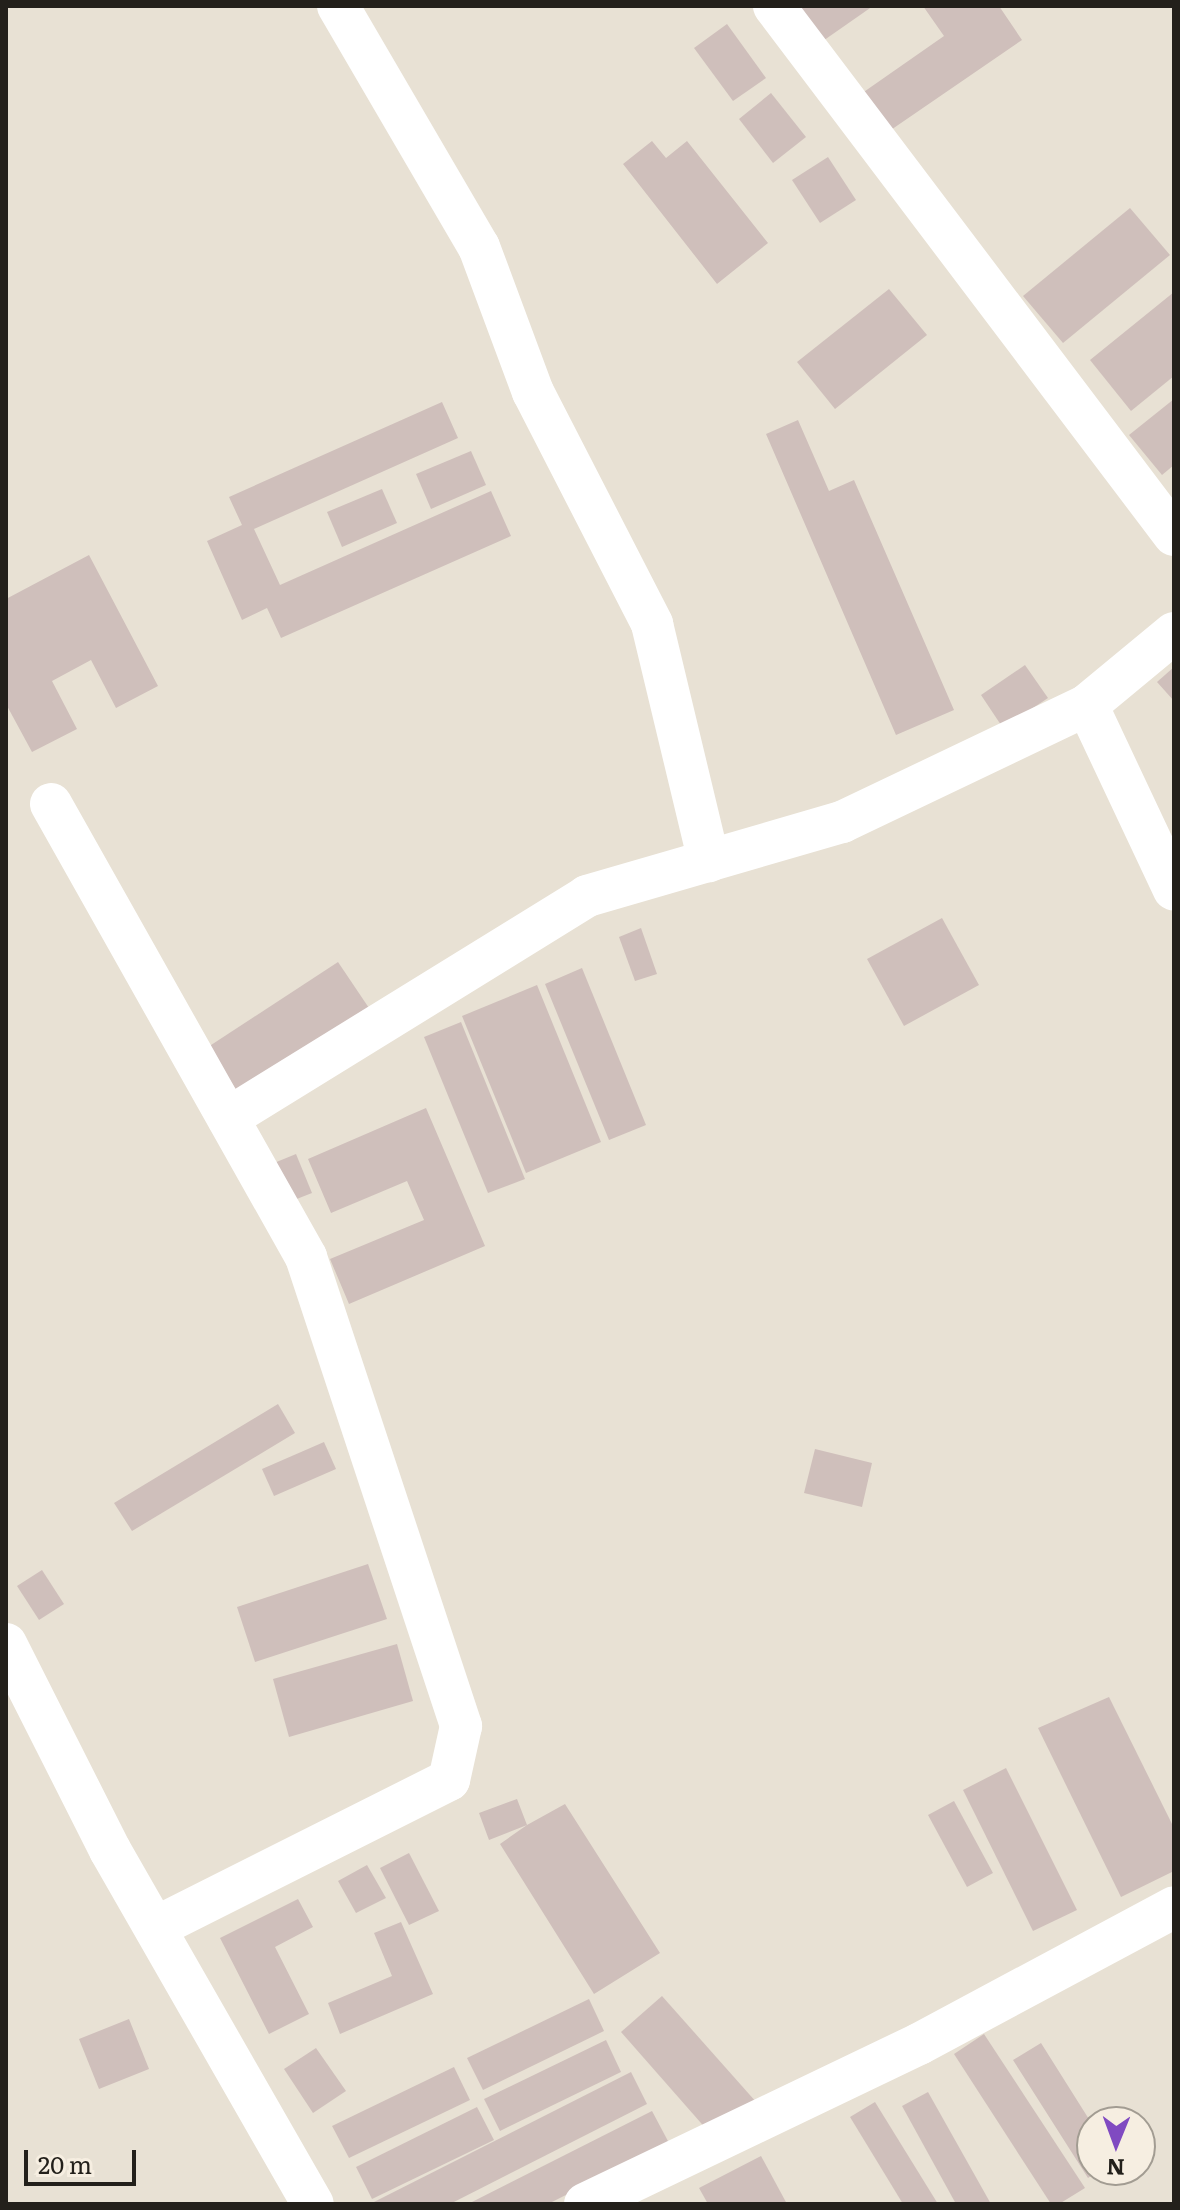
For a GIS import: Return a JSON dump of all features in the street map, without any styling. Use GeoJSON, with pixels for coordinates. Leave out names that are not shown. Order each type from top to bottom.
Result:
{"type":"FeatureCollection","features":[{"type":"Feature","properties":{"kind":"street"},"geometry":{"type":"LineString","coordinates":[[338,6],[479,247],[533,392],[652,624],[709,861]]}},
{"type":"Feature","properties":{"kind":"street"},"geometry":{"type":"LineString","coordinates":[[774,6],[1174,535]]}},
{"type":"Feature","properties":{"kind":"street"},"geometry":{"type":"LineString","coordinates":[[228,1118],[587,896],[842,822],[1087,705],[1174,633]]}},
{"type":"Feature","properties":{"kind":"street"},"geometry":{"type":"LineString","coordinates":[[1087,705],[1174,890]]}},
{"type":"Feature","properties":{"kind":"street"},"geometry":{"type":"LineString","coordinates":[[51,804],[306,1257],[461,1726],[449,1780],[155,1928]]}},
{"type":"Feature","properties":{"kind":"street"},"geometry":{"type":"LineString","coordinates":[[6,1644],[155,1928],[313,2204]]}},
{"type":"Feature","properties":{"kind":"street"},"geometry":{"type":"LineString","coordinates":[[585,2204],[919,2044],[1174,1907]]}},
{"type":"Feature","properties":{"kind":"building"},"geometry":{"type":"Polygon","coordinates":[[[794,6],[873,6],[820,43],[794,6]]]}},
{"type":"Feature","properties":{"kind":"building"},"geometry":{"type":"Polygon","coordinates":[[[923,6],[999,6],[1022,40],[885,134],[858,96],[944,36],[923,6]]]}},
{"type":"Feature","properties":{"kind":"building"},"geometry":{"type":"Polygon","coordinates":[[[727,24],[766,78],[733,101],[694,48],[727,24]]]}},
{"type":"Feature","properties":{"kind":"building"},"geometry":{"type":"Polygon","coordinates":[[[771,93],[806,137],[773,163],[739,119],[771,93]]]}},
{"type":"Feature","properties":{"kind":"building"},"geometry":{"type":"Polygon","coordinates":[[[652,141],[666,158],[687,141],[768,243],[717,284],[623,164],[652,141]]]}},
{"type":"Feature","properties":{"kind":"building"},"geometry":{"type":"Polygon","coordinates":[[[828,157],[856,200],[820,223],[792,180],[828,157]]]}},
{"type":"Feature","properties":{"kind":"building"},"geometry":{"type":"Polygon","coordinates":[[[1130,208],[1170,255],[1063,343],[1023,296],[1130,208]]]}},
{"type":"Feature","properties":{"kind":"building"},"geometry":{"type":"Polygon","coordinates":[[[889,289],[927,335],[835,409],[797,362],[889,289]]]}},
{"type":"Feature","properties":{"kind":"building"},"geometry":{"type":"Polygon","coordinates":[[[1174,292],[1174,376],[1131,411],[1090,360],[1174,292]]]}},
{"type":"Feature","properties":{"kind":"building"},"geometry":{"type":"Polygon","coordinates":[[[1174,399],[1174,465],[1162,475],[1129,435],[1174,399]]]}},
{"type":"Feature","properties":{"kind":"building"},"geometry":{"type":"Polygon","coordinates":[[[442,402],[458,438],[254,529],[280,585],[491,491],[511,536],[281,638],[267,608],[242,620],[207,541],[242,525],[229,497],[442,402]]]}},
{"type":"Feature","properties":{"kind":"building"},"geometry":{"type":"Polygon","coordinates":[[[798,420],[829,491],[854,480],[954,710],[896,735],[766,434],[798,420]]]}},
{"type":"Feature","properties":{"kind":"building"},"geometry":{"type":"Polygon","coordinates":[[[471,451],[486,485],[431,509],[416,474],[471,451]]]}},
{"type":"Feature","properties":{"kind":"building"},"geometry":{"type":"Polygon","coordinates":[[[382,489],[397,523],[342,547],[327,512],[382,489]]]}},
{"type":"Feature","properties":{"kind":"building"},"geometry":{"type":"Polygon","coordinates":[[[89,555],[158,686],[116,708],[91,660],[52,681],[77,729],[32,752],[6,704],[6,599],[89,555]]]}},
{"type":"Feature","properties":{"kind":"building"},"geometry":{"type":"Polygon","coordinates":[[[1025,665],[1048,698],[1003,728],[981,695],[1025,665]]]}},
{"type":"Feature","properties":{"kind":"building"},"geometry":{"type":"Polygon","coordinates":[[[1174,667],[1174,701],[1157,682],[1174,667]]]}},
{"type":"Feature","properties":{"kind":"building"},"geometry":{"type":"Polygon","coordinates":[[[942,918],[979,985],[904,1026],[867,959],[942,918]]]}},
{"type":"Feature","properties":{"kind":"building"},"geometry":{"type":"Polygon","coordinates":[[[641,928],[657,974],[635,981],[619,937],[641,928]]]}},
{"type":"Feature","properties":{"kind":"building"},"geometry":{"type":"Polygon","coordinates":[[[338,962],[371,1011],[241,1097],[208,1047],[338,962]]]}},
{"type":"Feature","properties":{"kind":"building"},"geometry":{"type":"Polygon","coordinates":[[[582,968],[646,1125],[609,1140],[545,984],[582,968]]]}},
{"type":"Feature","properties":{"kind":"building"},"geometry":{"type":"Polygon","coordinates":[[[537,985],[601,1142],[526,1173],[462,1016],[537,985]]]}},
{"type":"Feature","properties":{"kind":"building"},"geometry":{"type":"Polygon","coordinates":[[[461,1022],[525,1179],[488,1193],[424,1037],[461,1022]]]}},
{"type":"Feature","properties":{"kind":"building"},"geometry":{"type":"Polygon","coordinates":[[[426,1108],[485,1246],[349,1304],[330,1259],[424,1220],[407,1181],[331,1213],[308,1159],[426,1108]]]}},
{"type":"Feature","properties":{"kind":"building"},"geometry":{"type":"Polygon","coordinates":[[[296,1154],[312,1193],[289,1202],[274,1163],[296,1154]]]}},
{"type":"Feature","properties":{"kind":"building"},"geometry":{"type":"Polygon","coordinates":[[[278,1404],[295,1433],[132,1531],[114,1503],[278,1404]]]}},
{"type":"Feature","properties":{"kind":"building"},"geometry":{"type":"Polygon","coordinates":[[[324,1442],[336,1469],[274,1496],[262,1469],[324,1442]]]}},
{"type":"Feature","properties":{"kind":"building"},"geometry":{"type":"Polygon","coordinates":[[[815,1449],[872,1463],[862,1507],[804,1493],[815,1449]]]}},
{"type":"Feature","properties":{"kind":"building"},"geometry":{"type":"Polygon","coordinates":[[[368,1564],[387,1619],[255,1662],[237,1607],[368,1564]]]}},
{"type":"Feature","properties":{"kind":"building"},"geometry":{"type":"Polygon","coordinates":[[[42,1570],[64,1604],[39,1620],[17,1586],[42,1570]]]}},
{"type":"Feature","properties":{"kind":"building"},"geometry":{"type":"Polygon","coordinates":[[[397,1644],[413,1701],[289,1737],[273,1679],[397,1644]]]}},
{"type":"Feature","properties":{"kind":"building"},"geometry":{"type":"Polygon","coordinates":[[[1109,1697],[1174,1828],[1174,1871],[1121,1897],[1038,1728],[1109,1697]]]}},
{"type":"Feature","properties":{"kind":"building"},"geometry":{"type":"Polygon","coordinates":[[[1006,1768],[1077,1910],[1033,1931],[963,1790],[1006,1768]]]}},
{"type":"Feature","properties":{"kind":"building"},"geometry":{"type":"Polygon","coordinates":[[[517,1799],[527,1825],[489,1840],[479,1813],[517,1799]]]}},
{"type":"Feature","properties":{"kind":"building"},"geometry":{"type":"Polygon","coordinates":[[[954,1801],[993,1873],[967,1887],[928,1815],[954,1801]]]}},
{"type":"Feature","properties":{"kind":"building"},"geometry":{"type":"Polygon","coordinates":[[[565,1804],[660,1953],[594,1994],[500,1844],[565,1804]]]}},
{"type":"Feature","properties":{"kind":"building"},"geometry":{"type":"Polygon","coordinates":[[[409,1853],[439,1911],[409,1925],[380,1868],[409,1853]]]}},
{"type":"Feature","properties":{"kind":"building"},"geometry":{"type":"Polygon","coordinates":[[[367,1865],[386,1898],[356,1913],[338,1881],[367,1865]]]}},
{"type":"Feature","properties":{"kind":"building"},"geometry":{"type":"Polygon","coordinates":[[[298,1899],[313,1927],[275,1947],[309,2014],[269,2034],[220,1938],[298,1899]]]}},
{"type":"Feature","properties":{"kind":"building"},"geometry":{"type":"Polygon","coordinates":[[[401,1922],[433,1994],[340,2034],[328,2003],[392,1976],[374,1933],[401,1922]]]}},
{"type":"Feature","properties":{"kind":"building"},"geometry":{"type":"Polygon","coordinates":[[[662,1996],[757,2103],[715,2139],[621,2032],[662,1996]]]}},
{"type":"Feature","properties":{"kind":"building"},"geometry":{"type":"Polygon","coordinates":[[[589,1999],[604,2031],[483,2090],[467,2058],[589,1999]]]}},
{"type":"Feature","properties":{"kind":"building"},"geometry":{"type":"Polygon","coordinates":[[[129,2019],[149,2069],[99,2089],[79,2039],[129,2019]]]}},
{"type":"Feature","properties":{"kind":"building"},"geometry":{"type":"Polygon","coordinates":[[[984,2034],[1076,2174],[1076,2186],[1085,2188],[1059,2204],[1051,2204],[954,2054],[984,2034]]]}},
{"type":"Feature","properties":{"kind":"building"},"geometry":{"type":"Polygon","coordinates":[[[606,2040],[621,2072],[500,2131],[484,2099],[606,2040]]]}},
{"type":"Feature","properties":{"kind":"building"},"geometry":{"type":"Polygon","coordinates":[[[1041,2043],[1081,2106],[1076,2106],[1076,2159],[1013,2060],[1041,2043]]]}},
{"type":"Feature","properties":{"kind":"building"},"geometry":{"type":"Polygon","coordinates":[[[316,2048],[346,2091],[313,2113],[284,2069],[316,2048]]]}},
{"type":"Feature","properties":{"kind":"building"},"geometry":{"type":"Polygon","coordinates":[[[454,2067],[470,2100],[349,2158],[332,2126],[454,2067]]]}},
{"type":"Feature","properties":{"kind":"building"},"geometry":{"type":"Polygon","coordinates":[[[631,2072],[647,2104],[450,2204],[370,2204],[631,2072]]]}},
{"type":"Feature","properties":{"kind":"building"},"geometry":{"type":"Polygon","coordinates":[[[928,2092],[991,2204],[956,2204],[902,2106],[928,2092]]]}},
{"type":"Feature","properties":{"kind":"building"},"geometry":{"type":"Polygon","coordinates":[[[875,2102],[938,2204],[903,2204],[850,2117],[875,2102]]]}},
{"type":"Feature","properties":{"kind":"building"},"geometry":{"type":"Polygon","coordinates":[[[477,2107],[494,2140],[372,2199],[356,2167],[477,2107]]]}},
{"type":"Feature","properties":{"kind":"building"},"geometry":{"type":"Polygon","coordinates":[[[652,2111],[669,2143],[548,2204],[468,2204],[652,2111]]]}},
{"type":"Feature","properties":{"kind":"building"},"geometry":{"type":"Polygon","coordinates":[[[761,2156],[787,2204],[708,2204],[699,2188],[761,2156]]]}}]}
